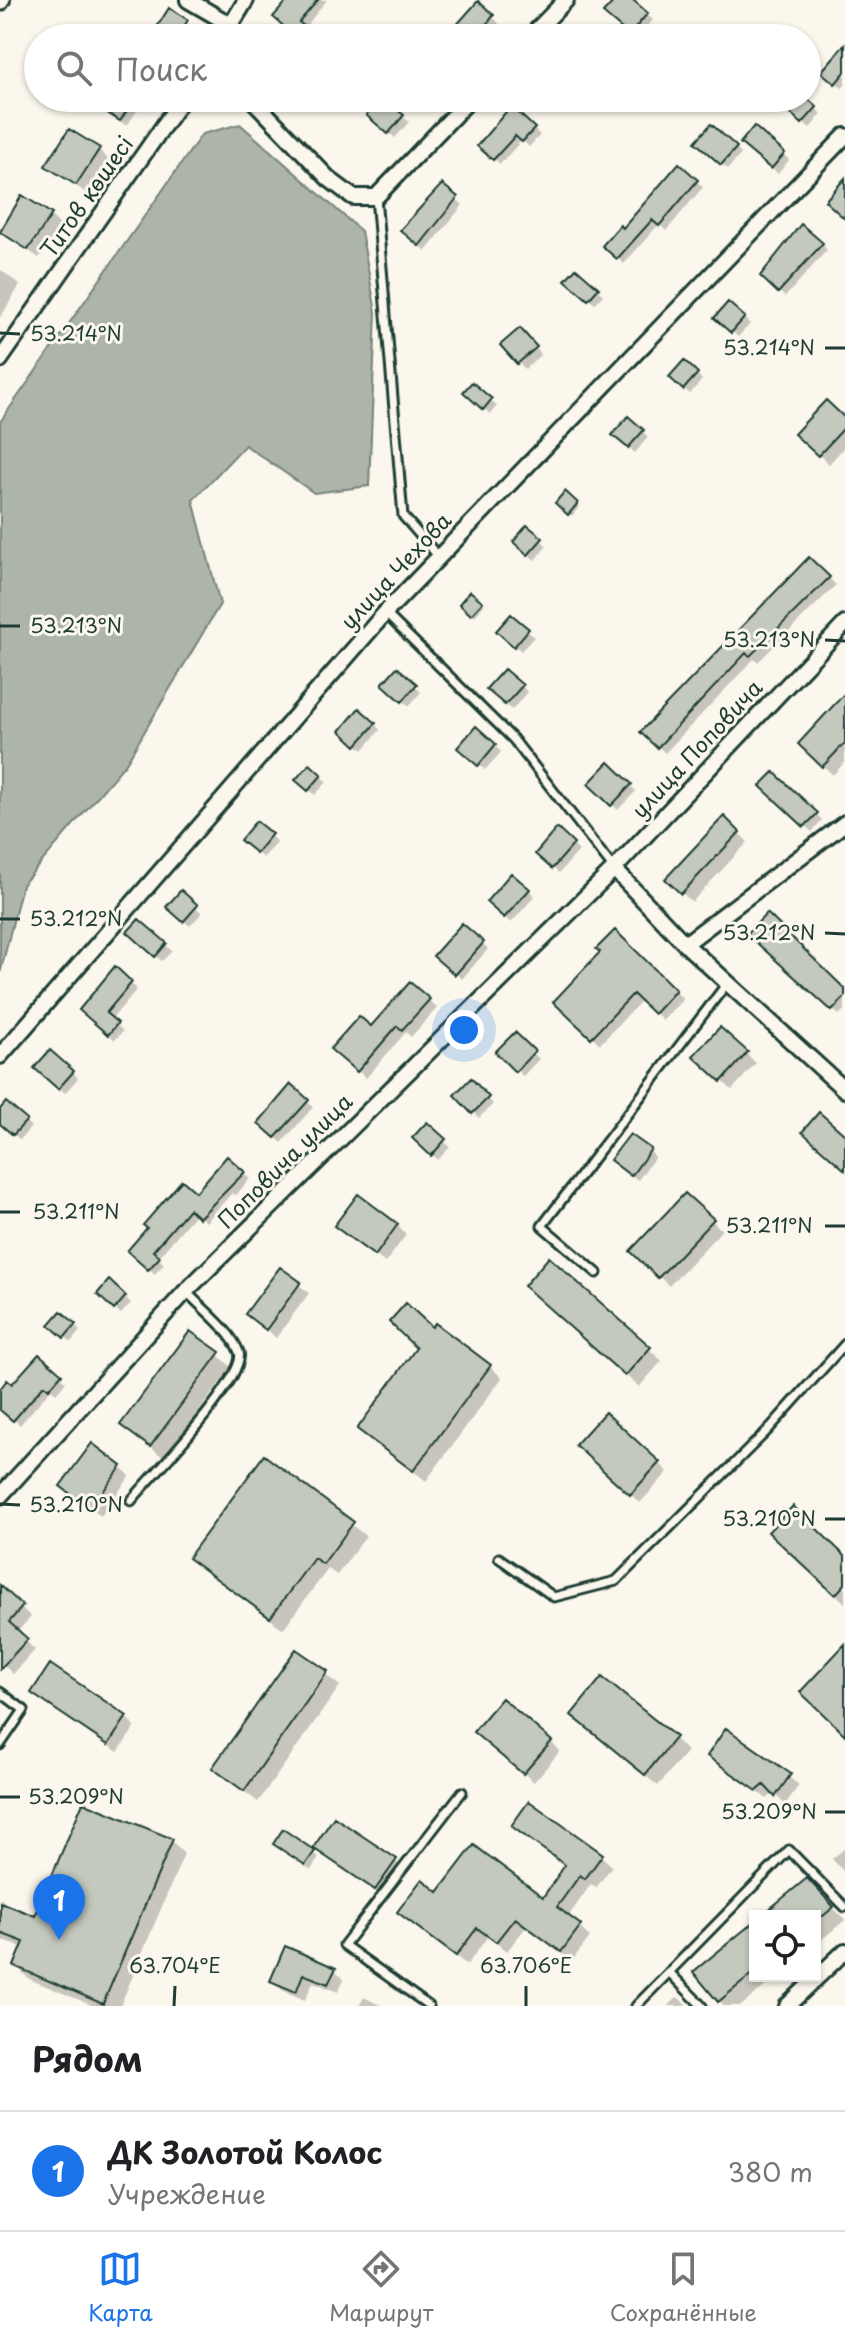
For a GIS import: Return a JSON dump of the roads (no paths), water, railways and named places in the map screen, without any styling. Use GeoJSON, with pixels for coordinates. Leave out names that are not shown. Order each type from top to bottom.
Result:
{"type":"FeatureCollection","features":[{"type":"Feature","properties":{"kind":"street"},"geometry":{"type":"LineString","coordinates":[[188,0],[217,24]]}},
{"type":"Feature","properties":{"kind":"street"},"geometry":{"type":"LineString","coordinates":[[232,24],[246,0]]}},
{"type":"Feature","properties":{"kind":"street"},"geometry":{"type":"LineString","coordinates":[[543,24],[566,0]]}},
{"type":"Feature","properties":{"kind":"street","name":"Титов көшесі"},"geometry":{"type":"LineString","coordinates":[[0,360],[173,112]]}},
{"type":"Feature","properties":{"kind":"street"},"geometry":{"type":"LineString","coordinates":[[264,112],[329,179],[353,197],[376,197],[458,112]]}},
{"type":"Feature","properties":{"kind":"street","name":"улица Чехова"},"geometry":{"type":"LineString","coordinates":[[0,1056],[385,613],[845,136]]}},
{"type":"Feature","properties":{"kind":"street","name":"улица Поповича"},"geometry":{"type":"LineString","coordinates":[[614,869],[845,624]]}},
{"type":"Feature","properties":{"kind":"street"},"geometry":{"type":"LineString","coordinates":[[685,944],[845,823]]}},
{"type":"Feature","properties":{"kind":"street"},"geometry":{"type":"LineString","coordinates":[[614,869],[685,944],[845,1090]]}},
{"type":"Feature","properties":{"kind":"street","name":"Поповича улица"},"geometry":{"type":"LineString","coordinates":[[0,1496],[186,1291],[614,869]]}},
{"type":"Feature","properties":{"kind":"street"},"geometry":{"type":"LineString","coordinates":[[787,2006],[845,1951]]}},
{"type":"Feature","properties":{"kind":"lane"},"geometry":{"type":"LineString","coordinates":[[376,197],[403,516],[438,556]]}},
{"type":"Feature","properties":{"kind":"lane"},"geometry":{"type":"LineString","coordinates":[[385,613],[513,739],[614,869]]}},
{"type":"Feature","properties":{"kind":"lane"},"geometry":{"type":"LineString","coordinates":[[597,1273],[542,1226],[728,982]]}},
{"type":"Feature","properties":{"kind":"lane"},"geometry":{"type":"LineString","coordinates":[[131,1501],[214,1405],[238,1371],[240,1356],[234,1343],[186,1291]]}},
{"type":"Feature","properties":{"kind":"lane"},"geometry":{"type":"LineString","coordinates":[[499,1558],[554,1597],[616,1581],[768,1430],[845,1344]]}},
{"type":"Feature","properties":{"kind":"lane"},"geometry":{"type":"LineString","coordinates":[[0,1692],[24,1710],[0,1745]]}},
{"type":"Feature","properties":{"kind":"lane"},"geometry":{"type":"LineString","coordinates":[[429,2006],[344,1945],[462,1792]]}},
{"type":"Feature","properties":{"kind":"lane"},"geometry":{"type":"LineString","coordinates":[[636,2006],[789,1850],[845,1907]]}},
{"type":"Feature","properties":{"kind":"lane"},"geometry":{"type":"LineString","coordinates":[[669,1972],[702,2006]]}},
{"type":"Feature","properties":{"kind":"place","name":"ДК Золотой Колос"},"geometry":{"type":"Point","coordinates":[59,1940]}}]}
